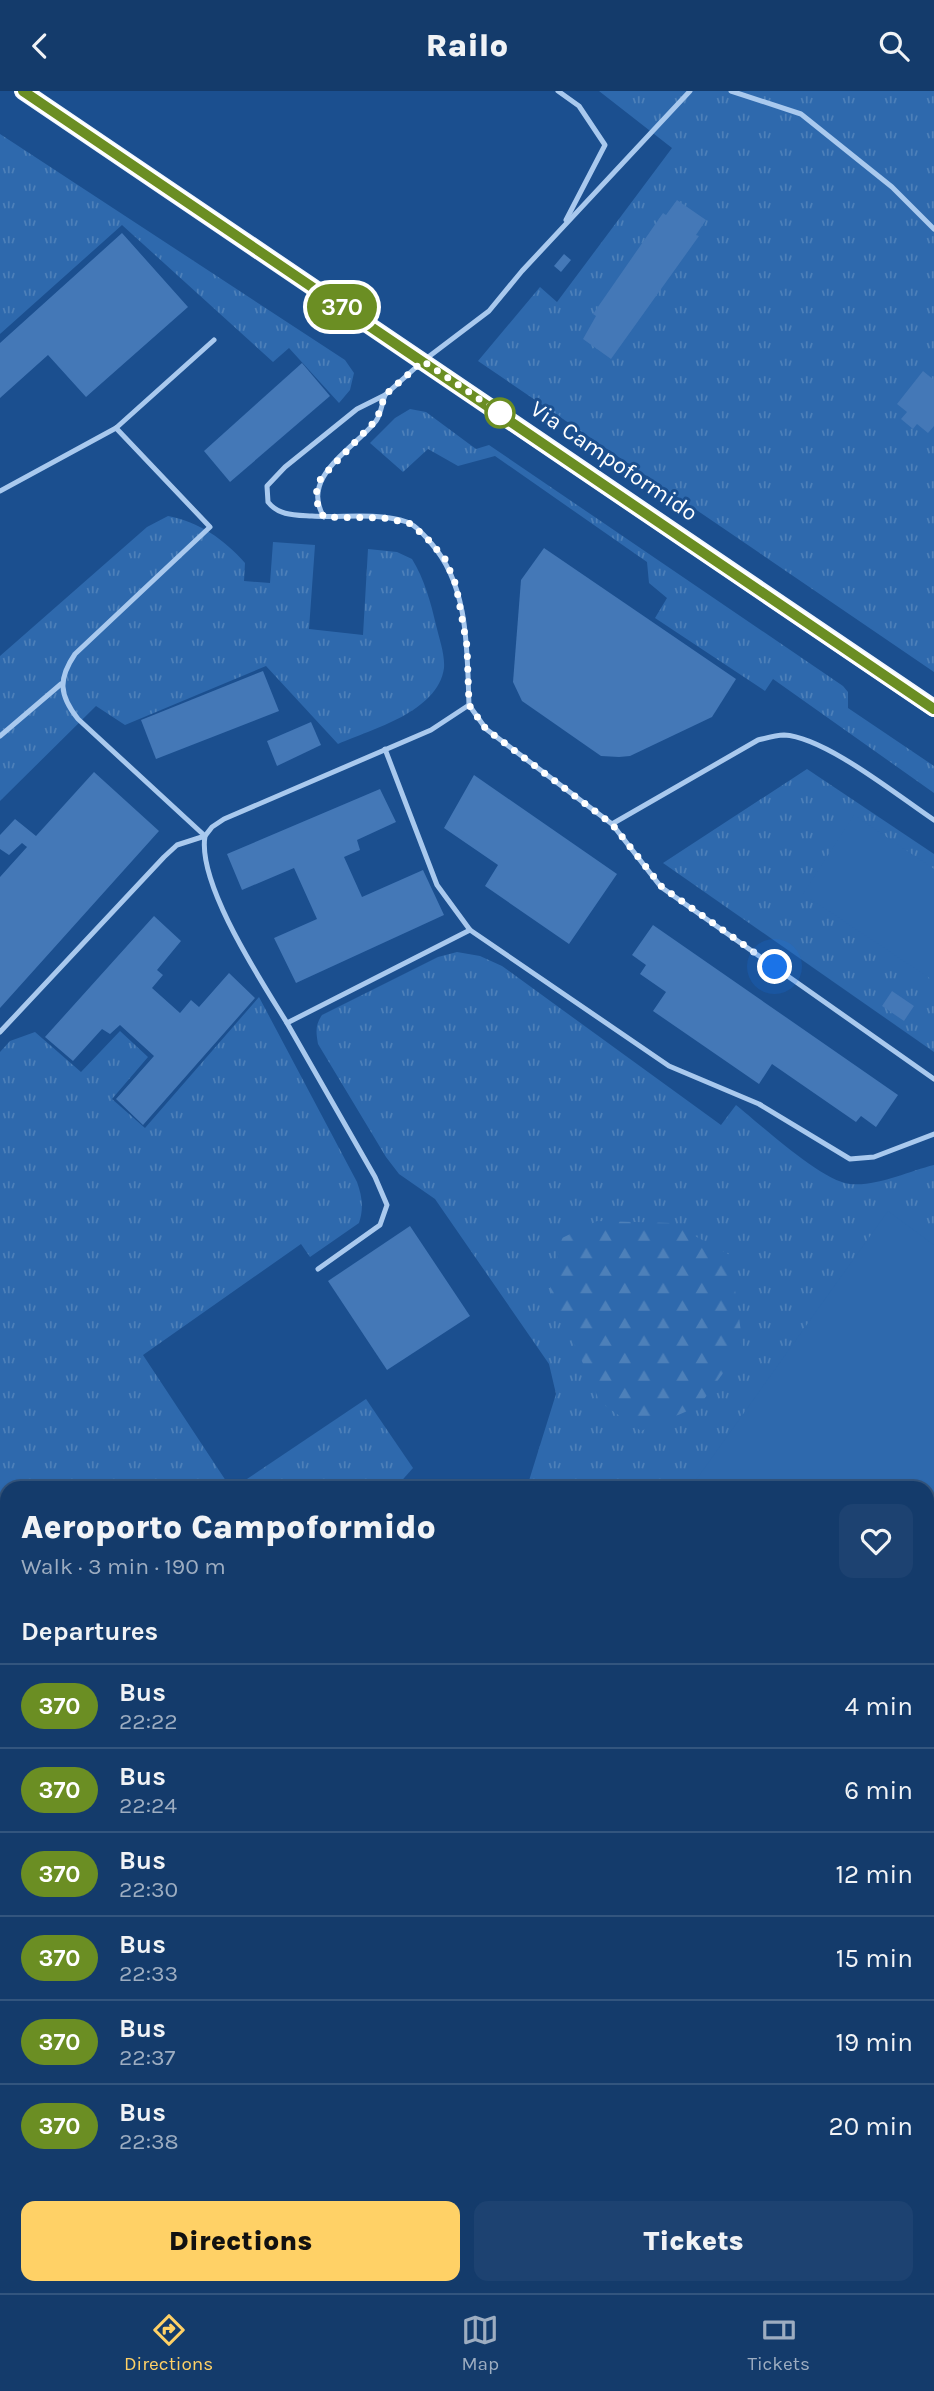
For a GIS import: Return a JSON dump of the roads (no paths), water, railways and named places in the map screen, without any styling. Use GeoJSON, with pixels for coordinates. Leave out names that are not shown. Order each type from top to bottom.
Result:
{"type":"FeatureCollection","features":[{"type":"Feature","properties":{"kind":"main road","name":"Via Campoformido"},"geometry":{"type":"LineString","coordinates":[[23,91],[934,709]]}},
{"type":"Feature","properties":{"kind":"lane"},"geometry":{"type":"LineString","coordinates":[[558,91],[579,106],[605,145],[563,226]]}},
{"type":"Feature","properties":{"kind":"lane"},"geometry":{"type":"LineString","coordinates":[[690,91],[563,226],[489,311],[423,361],[385,395],[358,409],[285,467],[267,486],[268,502],[282,513],[383,518],[409,523],[445,559],[456,585],[467,646],[469,705],[486,729],[612,824],[662,887],[934,1079]]}},
{"type":"Feature","properties":{"kind":"lane"},"geometry":{"type":"LineString","coordinates":[[731,91],[801,114],[891,187],[934,229]]}},
{"type":"Feature","properties":{"kind":"lane"},"geometry":{"type":"LineString","coordinates":[[0,491],[116,428],[214,340]]}},
{"type":"Feature","properties":{"kind":"lane"},"geometry":{"type":"LineString","coordinates":[[324,517],[316,499],[321,478],[377,419],[385,395]]}},
{"type":"Feature","properties":{"kind":"lane"},"geometry":{"type":"LineString","coordinates":[[116,428],[210,527],[75,654],[65,669],[61,684],[66,703],[78,719],[205,836],[208,865],[237,940],[375,1177],[387,1205],[380,1225],[317,1269]]}},
{"type":"Feature","properties":{"kind":"lane"},"geometry":{"type":"LineString","coordinates":[[0,736],[61,684]]}},
{"type":"Feature","properties":{"kind":"lane"},"geometry":{"type":"LineString","coordinates":[[0,1032],[177,845],[205,836],[224,819],[430,730],[469,705]]}},
{"type":"Feature","properties":{"kind":"lane"},"geometry":{"type":"LineString","coordinates":[[612,824],[758,740],[783,735],[806,740],[828,750],[934,820]]}},
{"type":"Feature","properties":{"kind":"lane"},"geometry":{"type":"LineString","coordinates":[[385,749],[437,885],[470,930],[669,1066],[759,1104],[850,1159],[874,1157],[934,1134]]}},
{"type":"Feature","properties":{"kind":"lane"},"geometry":{"type":"LineString","coordinates":[[287,1023],[470,930]]}}]}
